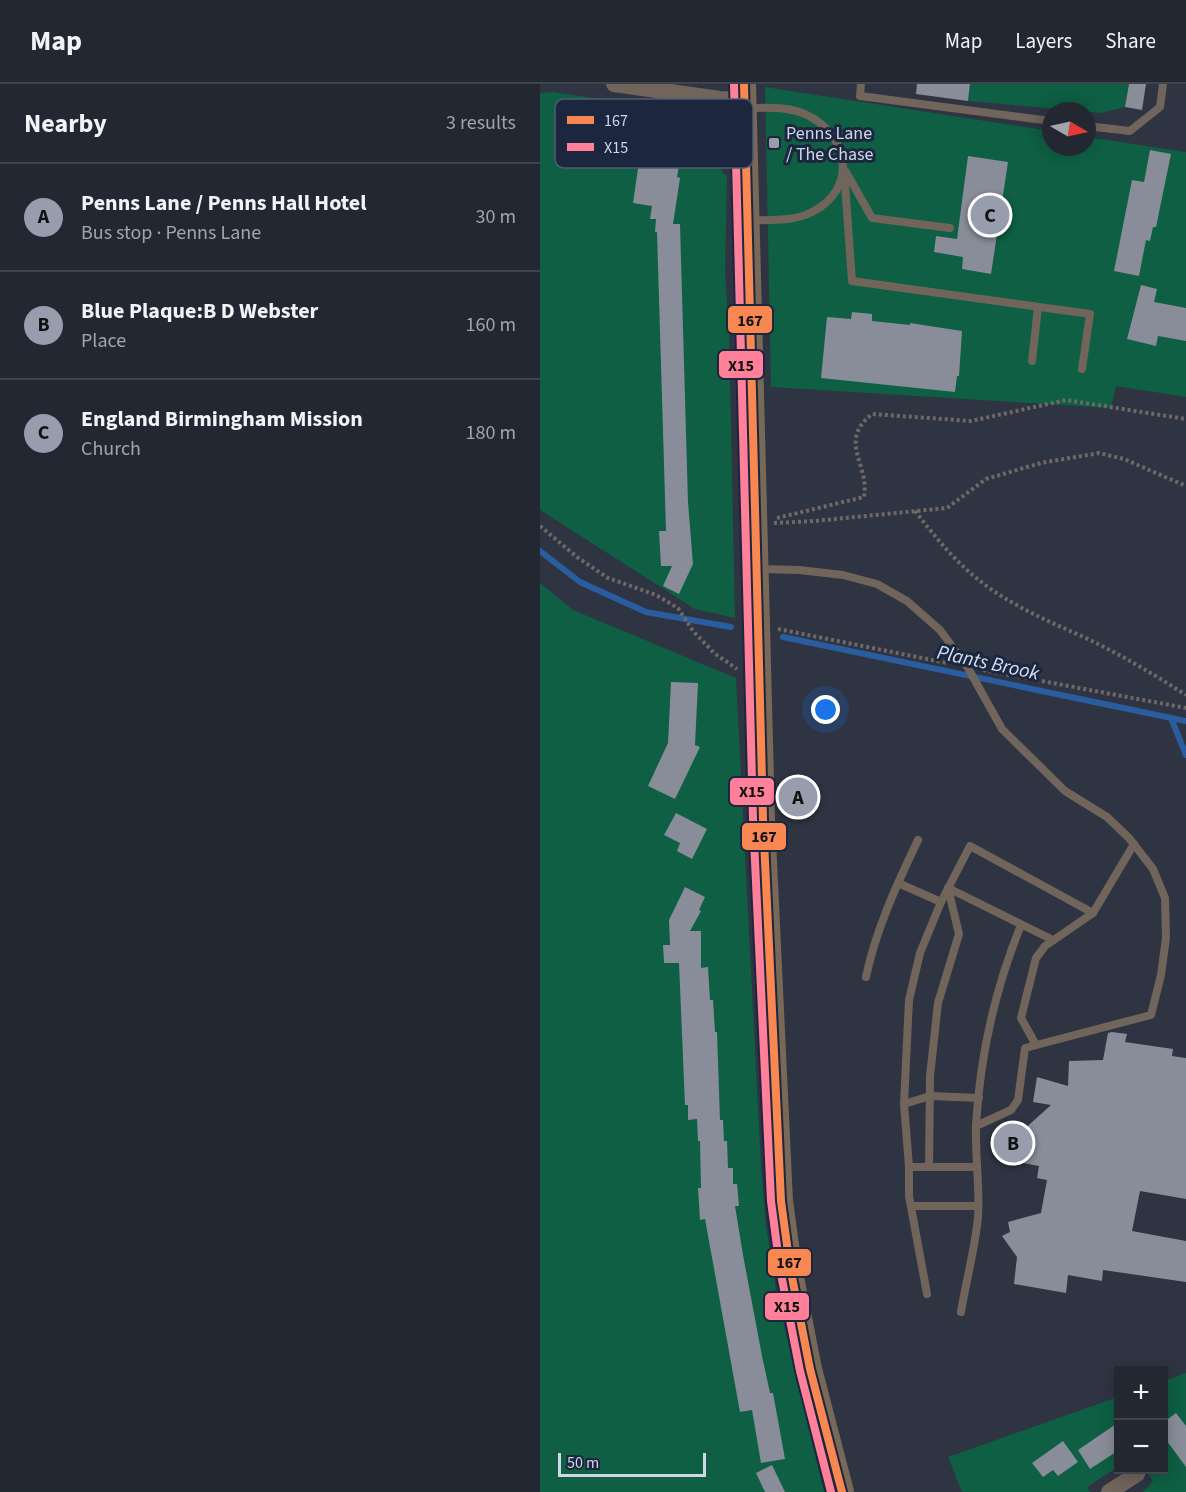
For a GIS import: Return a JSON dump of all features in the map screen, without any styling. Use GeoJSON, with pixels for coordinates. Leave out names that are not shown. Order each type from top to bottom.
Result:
{"type":"FeatureCollection","features":[{"type":"Feature","properties":{"kind":"main road"},"geometry":{"type":"LineString","coordinates":[[747,168],[763,819],[781,1201],[790,1267],[810,1369],[842,1492]]}},
{"type":"Feature","properties":{"kind":"street"},"geometry":{"type":"LineString","coordinates":[[614,84],[709,98],[744,97]]}},
{"type":"Feature","properties":{"kind":"street"},"geometry":{"type":"LineString","coordinates":[[1118,1490],[1136,1474]]}},
{"type":"Feature","properties":{"kind":"lane"},"geometry":{"type":"LineString","coordinates":[[861,84],[860,96],[1042,120]]}},
{"type":"Feature","properties":{"kind":"lane"},"geometry":{"type":"LineString","coordinates":[[1096,127],[1130,131],[1160,107],[1163,84]]}},
{"type":"Feature","properties":{"kind":"lane"},"geometry":{"type":"LineString","coordinates":[[753,100],[805,114],[826,126],[839,147],[844,170],[852,281],[1090,314],[1082,369]]}},
{"type":"Feature","properties":{"kind":"lane"},"geometry":{"type":"LineString","coordinates":[[749,220],[791,219],[811,213],[825,204],[839,188],[844,170]]}},
{"type":"Feature","properties":{"kind":"lane"},"geometry":{"type":"LineString","coordinates":[[844,170],[872,218],[950,228]]}},
{"type":"Feature","properties":{"kind":"lane"},"geometry":{"type":"LineString","coordinates":[[1032,361],[1038,307]]}},
{"type":"Feature","properties":{"kind":"lane"},"geometry":{"type":"LineString","coordinates":[[757,569],[799,570],[843,575],[877,584],[907,601],[940,630],[968,668],[1002,729],[1065,791],[1107,817],[1134,844],[1153,869],[1165,898],[1166,938],[1152,1015],[1025,1048],[1018,1100],[1011,1110],[976,1126]]}},
{"type":"Feature","properties":{"kind":"lane"},"geometry":{"type":"LineString","coordinates":[[866,976],[872,948],[918,840]]}},
{"type":"Feature","properties":{"kind":"lane"},"geometry":{"type":"LineString","coordinates":[[1036,1045],[1021,1018],[1036,958],[1045,946],[1093,913],[1134,844]]}},
{"type":"Feature","properties":{"kind":"lane"},"geometry":{"type":"LineString","coordinates":[[927,1294],[911,1206],[904,1104],[909,1000],[920,953],[948,888],[970,846],[1093,913]]}},
{"type":"Feature","properties":{"kind":"lane"},"geometry":{"type":"LineString","coordinates":[[898,883],[942,902]]}},
{"type":"Feature","properties":{"kind":"lane"},"geometry":{"type":"LineString","coordinates":[[948,888],[1053,940]]}},
{"type":"Feature","properties":{"kind":"lane"},"geometry":{"type":"LineString","coordinates":[[929,1167],[930,1076],[938,1003],[959,934],[948,888]]}},
{"type":"Feature","properties":{"kind":"lane"},"geometry":{"type":"LineString","coordinates":[[961,1312],[978,1218],[976,1126],[982,1062],[994,1001],[1021,924]]}},
{"type":"Feature","properties":{"kind":"lane"},"geometry":{"type":"LineString","coordinates":[[904,1104],[930,1096],[979,1098]]}},
{"type":"Feature","properties":{"kind":"lane"},"geometry":{"type":"LineString","coordinates":[[909,1167],[977,1167]]}},
{"type":"Feature","properties":{"kind":"lane"},"geometry":{"type":"LineString","coordinates":[[911,1206],[978,1206]]}},
{"type":"Feature","properties":{"kind":"path"},"geometry":{"type":"LineString","coordinates":[[756,524],[864,497],[867,485],[855,452],[855,437],[863,421],[872,414],[971,421],[1066,400],[1186,419]]}},
{"type":"Feature","properties":{"kind":"path"},"geometry":{"type":"LineString","coordinates":[[756,524],[815,522],[947,508],[986,479],[1041,463],[1100,453],[1124,459],[1186,486]]}},
{"type":"Feature","properties":{"kind":"path"},"geometry":{"type":"LineString","coordinates":[[915,511],[949,554],[983,583],[1017,607],[1091,641],[1186,694]]}},
{"type":"Feature","properties":{"kind":"path"},"geometry":{"type":"LineString","coordinates":[[540,526],[577,557],[608,578],[657,595],[678,608],[693,631],[714,653],[742,672],[742,664]]}},
{"type":"Feature","properties":{"kind":"green space"},"geometry":{"type":"Polygon","coordinates":[[[970,84],[1129,84],[1125,107],[1101,113],[1096,113],[1096,102],[1042,102],[1042,108],[968,101],[970,84]]]}},
{"type":"Feature","properties":{"kind":"green space"},"geometry":{"type":"Polygon","coordinates":[[[765,87],[1042,130],[1042,156],[1096,156],[1096,138],[1186,152],[1186,397],[1116,386],[1111,408],[771,387],[765,87]]]}},
{"type":"Feature","properties":{"kind":"green space"},"geometry":{"type":"Polygon","coordinates":[[[553,92],[600,99],[555,99],[555,168],[722,168],[722,172],[727,176],[725,274],[729,325],[735,618],[695,609],[540,510],[540,93],[553,92]]]}},
{"type":"Feature","properties":{"kind":"green space"},"geometry":{"type":"Polygon","coordinates":[[[540,583],[573,610],[736,678],[766,1225],[777,1296],[824,1492],[540,1492],[540,583]]]}},
{"type":"Feature","properties":{"kind":"green space"},"geometry":{"type":"Polygon","coordinates":[[[1186,1373],[1186,1492],[1143,1492],[1153,1481],[1149,1474],[1168,1474],[1168,1380],[1186,1373]]]}},
{"type":"Feature","properties":{"kind":"green space"},"geometry":{"type":"Polygon","coordinates":[[[1114,1398],[1114,1470],[1087,1487],[1090,1492],[962,1492],[948,1457],[1114,1398]]]}},
{"type":"Feature","properties":{"kind":"building"},"geometry":{"type":"Polygon","coordinates":[[[917,84],[970,84],[968,101],[916,94],[917,84]]]}},
{"type":"Feature","properties":{"kind":"building"},"geometry":{"type":"Polygon","coordinates":[[[1129,84],[1146,84],[1142,110],[1125,107],[1129,84]]]}},
{"type":"Feature","properties":{"kind":"building"},"geometry":{"type":"Polygon","coordinates":[[[1150,150],[1171,154],[1156,227],[1153,227],[1150,241],[1146,240],[1139,276],[1114,271],[1132,180],[1144,182],[1150,150]]]}},
{"type":"Feature","properties":{"kind":"building"},"geometry":{"type":"Polygon","coordinates":[[[968,156],[1008,162],[991,274],[962,269],[963,257],[934,252],[936,236],[957,239],[968,156]]]}},
{"type":"Feature","properties":{"kind":"building"},"geometry":{"type":"Polygon","coordinates":[[[638,168],[679,168],[677,177],[680,178],[673,224],[680,224],[688,502],[693,564],[679,594],[663,586],[672,566],[661,566],[659,531],[666,531],[656,219],[650,219],[652,206],[633,203],[638,168]]]}},
{"type":"Feature","properties":{"kind":"building"},"geometry":{"type":"Polygon","coordinates":[[[1141,285],[1157,289],[1154,302],[1186,308],[1186,341],[1158,336],[1156,346],[1127,339],[1141,285]]]}},
{"type":"Feature","properties":{"kind":"building"},"geometry":{"type":"Polygon","coordinates":[[[852,312],[872,314],[872,321],[910,325],[910,323],[962,331],[959,376],[957,376],[955,392],[821,378],[827,317],[851,319],[852,312]]]}},
{"type":"Feature","properties":{"kind":"building"},"geometry":{"type":"Polygon","coordinates":[[[671,682],[698,683],[695,745],[700,747],[675,799],[648,786],[668,743],[671,682]]]}},
{"type":"Feature","properties":{"kind":"building"},"geometry":{"type":"Polygon","coordinates":[[[676,813],[707,829],[692,859],[677,851],[680,843],[664,835],[676,813]]]}},
{"type":"Feature","properties":{"kind":"building"},"geometry":{"type":"Polygon","coordinates":[[[685,887],[705,897],[699,910],[701,911],[690,931],[701,931],[701,968],[708,967],[710,1000],[713,1000],[715,1032],[717,1032],[720,1120],[723,1120],[724,1141],[727,1141],[728,1168],[733,1168],[733,1184],[737,1184],[739,1206],[735,1206],[743,1255],[785,1459],[761,1463],[752,1410],[740,1412],[705,1219],[700,1220],[698,1188],[701,1188],[700,1141],[698,1141],[697,1119],[688,1120],[688,1105],[685,1105],[679,963],[664,963],[663,945],[670,945],[669,920],[685,887]]]}},
{"type":"Feature","properties":{"kind":"building"},"geometry":{"type":"Polygon","coordinates":[[[1108,1033],[1127,1034],[1125,1042],[1173,1049],[1172,1056],[1186,1058],[1186,1199],[1140,1191],[1132,1231],[1186,1241],[1186,1282],[1103,1270],[1102,1281],[1068,1275],[1066,1293],[1014,1284],[1017,1257],[1002,1236],[1010,1232],[1008,1222],[1041,1213],[1047,1180],[1037,1178],[1039,1166],[1006,1160],[1008,1151],[1004,1147],[1006,1138],[1015,1131],[1021,1132],[1051,1105],[1033,1102],[1037,1077],[1068,1086],[1069,1061],[1103,1060],[1108,1033]]]}},
{"type":"Feature","properties":{"kind":"building"},"geometry":{"type":"Polygon","coordinates":[[[1176,1413],[1186,1426],[1186,1467],[1168,1442],[1168,1419],[1176,1413]]]}},
{"type":"Feature","properties":{"kind":"building"},"geometry":{"type":"Polygon","coordinates":[[[1114,1425],[1114,1453],[1090,1469],[1078,1450],[1114,1425]]]}},
{"type":"Feature","properties":{"kind":"building"},"geometry":{"type":"Polygon","coordinates":[[[1063,1441],[1078,1462],[1058,1476],[1053,1470],[1043,1477],[1032,1463],[1063,1441]]]}},
{"type":"Feature","properties":{"kind":"building"},"geometry":{"type":"Polygon","coordinates":[[[772,1465],[785,1492],[765,1492],[756,1473],[772,1465]]]}},
{"type":"Feature","properties":{"kind":"waterway","name":"Plants Brook"},"geometry":{"type":"LineString","coordinates":[[540,551],[580,582],[646,612],[731,627]]}},
{"type":"Feature","properties":{"kind":"waterway","name":"Plants Brook"},"geometry":{"type":"LineString","coordinates":[[783,637],[1186,721]]}},
{"type":"Feature","properties":{"kind":"waterway"},"geometry":{"type":"LineString","coordinates":[[1171,718],[1186,755]]}},
{"type":"Feature","properties":{"kind":"transit line","name":"X15"},"geometry":{"type":"LineString","coordinates":[[734,84],[734,99]]}},
{"type":"Feature","properties":{"kind":"transit line","name":"167"},"geometry":{"type":"LineString","coordinates":[[744,84],[744,99]]}},
{"type":"Feature","properties":{"kind":"transit line","name":"X15"},"geometry":{"type":"LineString","coordinates":[[736,168],[753,819],[771,1201],[780,1269],[800,1371],[831,1492]]}},
{"type":"Feature","properties":{"kind":"transit line","name":"167"},"geometry":{"type":"LineString","coordinates":[[746,168],[763,819],[781,1201],[790,1267],[810,1369],[842,1492]]}},
{"type":"Feature","properties":{"kind":"place","name":"Penns Lane / The Chase"},"geometry":{"type":"Point","coordinates":[774,143]}},
{"type":"Feature","properties":{"kind":"place","name":"England Birmingham Mission"},"geometry":{"type":"Point","coordinates":[990,215]}},
{"type":"Feature","properties":{"kind":"place","name":"Penns Lane / Penns Hall Hotel"},"geometry":{"type":"Point","coordinates":[798,797]}},
{"type":"Feature","properties":{"kind":"place","name":"Blue Plaque:B D Webster"},"geometry":{"type":"Point","coordinates":[1013,1143]}}]}
